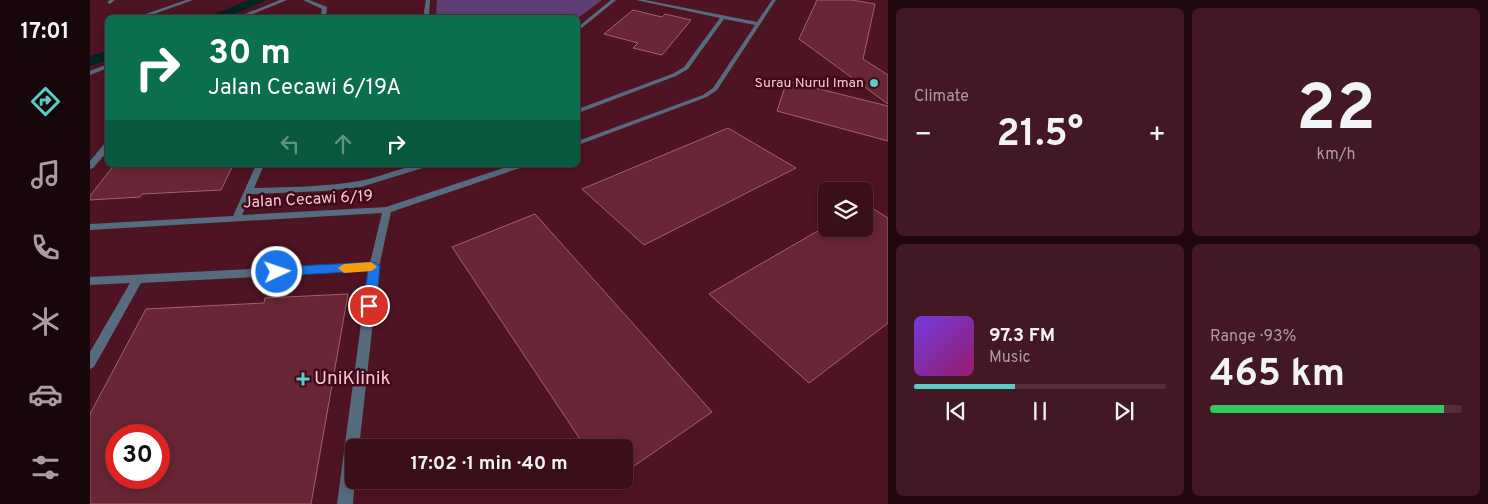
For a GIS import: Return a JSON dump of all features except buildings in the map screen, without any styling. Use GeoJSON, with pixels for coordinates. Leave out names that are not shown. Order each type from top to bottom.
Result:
{"type":"FeatureCollection","features":[{"type":"Feature","properties":{"kind":"street"},"geometry":{"type":"LineString","coordinates":[[145,15],[191,0]]}},
{"type":"Feature","properties":{"kind":"street"},"geometry":{"type":"LineString","coordinates":[[246,15],[285,0]]}},
{"type":"Feature","properties":{"kind":"street"},"geometry":{"type":"LineString","coordinates":[[305,0],[325,8],[324,15]]}},
{"type":"Feature","properties":{"kind":"street"},"geometry":{"type":"LineString","coordinates":[[426,15],[428,0]]}},
{"type":"Feature","properties":{"kind":"street"},"geometry":{"type":"LineString","coordinates":[[580,27],[614,0]]}},
{"type":"Feature","properties":{"kind":"street"},"geometry":{"type":"LineString","coordinates":[[638,0],[758,24]]}},
{"type":"Feature","properties":{"kind":"street"},"geometry":{"type":"LineString","coordinates":[[580,143],[705,96],[716,90],[774,0]]}},
{"type":"Feature","properties":{"kind":"street"},"geometry":{"type":"LineString","coordinates":[[580,110],[674,75],[686,68],[723,17]]}},
{"type":"Feature","properties":{"kind":"street"},"geometry":{"type":"LineString","coordinates":[[90,73],[105,67]]}},
{"type":"Feature","properties":{"kind":"street"},"geometry":{"type":"LineString","coordinates":[[90,166],[105,148]]}},
{"type":"Feature","properties":{"kind":"street"},"geometry":{"type":"LineString","coordinates":[[236,219],[259,167]]}},
{"type":"Feature","properties":{"kind":"street"},"geometry":{"type":"LineString","coordinates":[[249,191],[325,188],[361,184],[417,167]]}},
{"type":"Feature","properties":{"kind":"street","name":"Jalan Cecawi 6/19"},"geometry":{"type":"LineString","coordinates":[[90,227],[387,210],[514,167]]}},
{"type":"Feature","properties":{"kind":"street"},"geometry":{"type":"LineString","coordinates":[[345,504],[374,266],[387,210]]}},
{"type":"Feature","properties":{"kind":"street"},"geometry":{"type":"LineString","coordinates":[[90,281],[374,266]]}},
{"type":"Feature","properties":{"kind":"street"},"geometry":{"type":"LineString","coordinates":[[90,363],[138,278]]}},
{"type":"Feature","properties":{"kind":"shaded area"},"geometry":{"type":"Polygon","coordinates":[[[437,0],[602,0],[580,16],[436,15],[437,0]]]}},
{"type":"Feature","properties":{"kind":"waterway"},"geometry":{"type":"LineString","coordinates":[[219,15],[261,0]]}},
{"type":"Feature","properties":{"kind":"waterway"},"geometry":{"type":"LineString","coordinates":[[90,61],[105,56]]}},
{"type":"Feature","properties":{"kind":"slow traffic"},"geometry":{"type":"LineString","coordinates":[[344,268],[371,267]]}},
{"type":"Feature","properties":{"kind":"place","name":"Surau Nurul Iman"},"geometry":{"type":"Point","coordinates":[874,83]}},
{"type":"Feature","properties":{"kind":"place","name":"UniKlinik"},"geometry":{"type":"Point","coordinates":[303,379]}},
{"type":"Feature","properties":{"kind":"route"},"geometry":{"type":"LineString","coordinates":[[277,272],[374,266],[369,306]]}}]}
